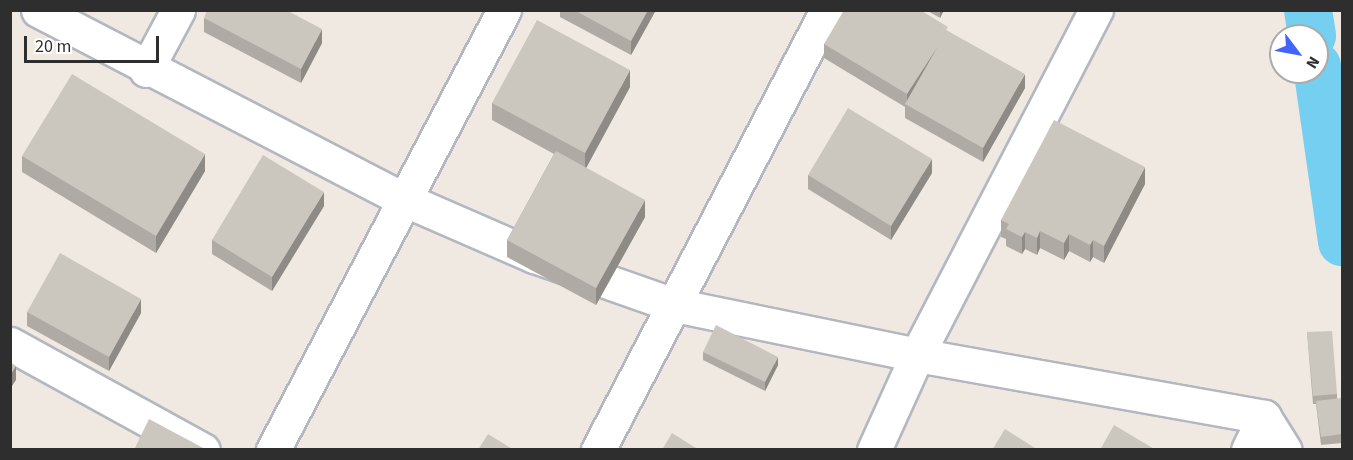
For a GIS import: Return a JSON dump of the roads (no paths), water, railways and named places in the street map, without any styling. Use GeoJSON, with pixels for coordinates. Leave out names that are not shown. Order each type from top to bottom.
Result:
{"type":"FeatureCollection","features":[{"type":"Feature","properties":{"kind":"street"},"geometry":{"type":"LineString","coordinates":[[38,10],[146,70],[403,200],[534,256],[674,305],[917,355],[1264,417],[1285,450]]}},
{"type":"Feature","properties":{"kind":"street"},"geometry":{"type":"LineString","coordinates":[[146,70],[178,10]]}},
{"type":"Feature","properties":{"kind":"street"},"geometry":{"type":"LineString","coordinates":[[273,450],[504,10]]}},
{"type":"Feature","properties":{"kind":"street"},"geometry":{"type":"LineString","coordinates":[[598,450],[827,10]]}},
{"type":"Feature","properties":{"kind":"street"},"geometry":{"type":"LineString","coordinates":[[874,450],[917,355],[1096,10]]}},
{"type":"Feature","properties":{"kind":"street"},"geometry":{"type":"LineString","coordinates":[[10,344],[203,450]]}},
{"type":"Feature","properties":{"kind":"street"},"geometry":{"type":"LineString","coordinates":[[1248,450],[1264,417]]}},
{"type":"Feature","properties":{"kind":"waterway"},"geometry":{"type":"LineString","coordinates":[[1308,10],[1310,24]]}},
{"type":"Feature","properties":{"kind":"waterway"},"geometry":{"type":"LineString","coordinates":[[1320,84],[1342,242]]}}]}
